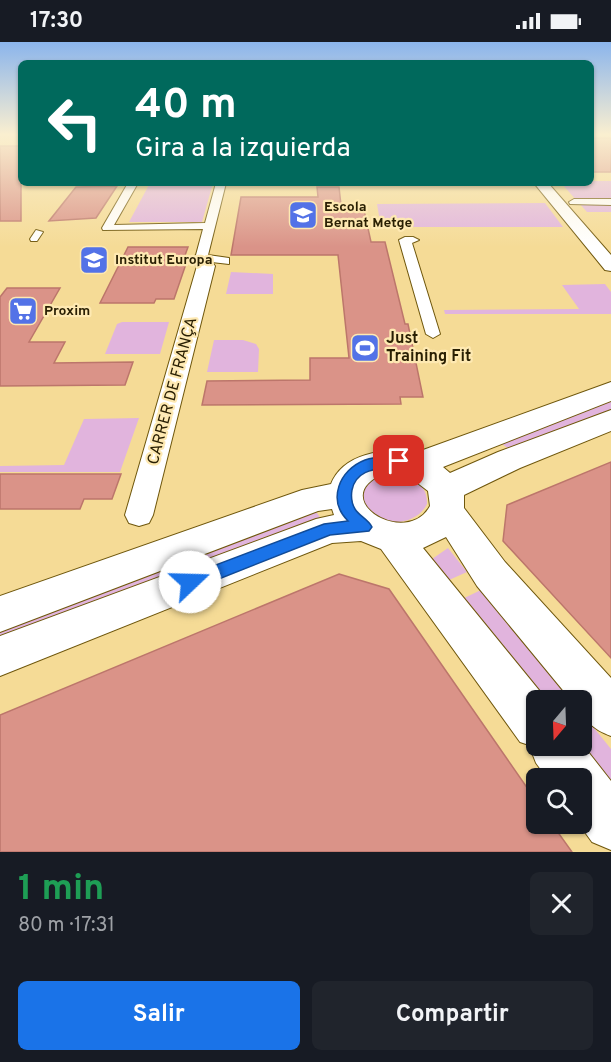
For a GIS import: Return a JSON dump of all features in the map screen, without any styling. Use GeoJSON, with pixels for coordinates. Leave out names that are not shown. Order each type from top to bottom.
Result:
{"type":"FeatureCollection","features":[{"type":"Feature","properties":{"kind":"street"},"geometry":{"type":"LineString","coordinates":[[131,186],[107,228],[208,226]]}},
{"type":"Feature","properties":{"kind":"street"},"geometry":{"type":"LineString","coordinates":[[206,261],[208,226],[220,186]]}},
{"type":"Feature","properties":{"kind":"street"},"geometry":{"type":"LineString","coordinates":[[544,186],[611,266]]}},
{"type":"Feature","properties":{"kind":"street"},"geometry":{"type":"LineString","coordinates":[[574,202],[611,202]]}},
{"type":"Feature","properties":{"kind":"street"},"geometry":{"type":"LineString","coordinates":[[408,239],[433,334]]}},
{"type":"Feature","properties":{"kind":"street","name":"CARRER DE FRANÇA"},"geometry":{"type":"LineString","coordinates":[[139,515],[206,261]]}},
{"type":"Feature","properties":{"kind":"street"},"geometry":{"type":"LineString","coordinates":[[416,465],[611,391]]}},
{"type":"Feature","properties":{"kind":"street"},"geometry":{"type":"LineString","coordinates":[[0,656],[329,529],[418,536],[435,527],[445,501],[509,460],[611,420]]}},
{"type":"Feature","properties":{"kind":"street"},"geometry":{"type":"LineString","coordinates":[[526,712],[379,532],[349,512],[343,495],[346,482],[356,471],[369,464],[399,461],[416,465],[435,477],[445,501],[491,574],[611,713]]}},
{"type":"Feature","properties":{"kind":"street"},"geometry":{"type":"LineString","coordinates":[[0,614],[314,499],[343,495]]}},
{"type":"Feature","properties":{"kind":"street"},"geometry":{"type":"LineString","coordinates":[[560,756],[569,768]]}},
{"type":"Feature","properties":{"kind":"street"},"geometry":{"type":"LineString","coordinates":[[592,798],[611,823]]}},
{"type":"Feature","properties":{"kind":"shaded area"},"geometry":{"type":"Polygon","coordinates":[[[594,181],[611,181],[611,212],[587,212],[564,186],[594,186],[594,181]]]}},
{"type":"Feature","properties":{"kind":"shaded area"},"geometry":{"type":"Polygon","coordinates":[[[148,186],[212,186],[202,222],[129,222],[148,186]]]}},
{"type":"Feature","properties":{"kind":"shaded area"},"geometry":{"type":"Polygon","coordinates":[[[545,203],[563,227],[381,227],[377,204],[545,203]]]}},
{"type":"Feature","properties":{"kind":"shaded area"},"geometry":{"type":"Polygon","coordinates":[[[231,272],[273,274],[273,294],[226,294],[231,272]]]}},
{"type":"Feature","properties":{"kind":"shaded area"},"geometry":{"type":"Polygon","coordinates":[[[605,284],[611,292],[611,314],[445,314],[444,310],[579,309],[562,285],[605,284]]]}},
{"type":"Feature","properties":{"kind":"shaded area"},"geometry":{"type":"Polygon","coordinates":[[[122,322],[169,322],[160,354],[105,354],[117,324],[122,322]]]}},
{"type":"Feature","properties":{"kind":"shaded area"},"geometry":{"type":"Polygon","coordinates":[[[214,340],[243,340],[256,344],[259,349],[258,372],[207,372],[214,340]]]}},
{"type":"Feature","properties":{"kind":"shaded area"},"geometry":{"type":"Polygon","coordinates":[[[611,398],[611,410],[510,450],[497,440],[611,398]]]}},
{"type":"Feature","properties":{"kind":"shaded area"},"geometry":{"type":"Polygon","coordinates":[[[139,418],[120,472],[0,472],[0,466],[64,465],[84,419],[139,418]]]}},
{"type":"Feature","properties":{"kind":"shaded area"},"geometry":{"type":"Polygon","coordinates":[[[388,471],[415,480],[424,490],[427,504],[417,516],[403,522],[386,521],[372,515],[360,500],[362,483],[388,471]]]}},
{"type":"Feature","properties":{"kind":"shaded area"},"geometry":{"type":"Polygon","coordinates":[[[314,509],[322,520],[0,643],[0,626],[314,509]]]}},
{"type":"Feature","properties":{"kind":"shaded area"},"geometry":{"type":"Polygon","coordinates":[[[448,548],[467,572],[449,580],[432,559],[448,548]]]}},
{"type":"Feature","properties":{"kind":"shaded area"},"geometry":{"type":"Polygon","coordinates":[[[481,590],[564,690],[530,690],[460,600],[481,590]]]}},
{"type":"Feature","properties":{"kind":"shaded area"},"geometry":{"type":"Polygon","coordinates":[[[592,725],[611,749],[611,795],[588,756],[592,756],[592,725]]]}},
{"type":"Feature","properties":{"kind":"building"},"geometry":{"type":"Polygon","coordinates":[[[0,172],[18,172],[18,186],[21,186],[21,221],[0,221],[0,172]]]}},
{"type":"Feature","properties":{"kind":"building"},"geometry":{"type":"Polygon","coordinates":[[[117,186],[96,218],[49,221],[76,187],[117,186]]]}},
{"type":"Feature","properties":{"kind":"building"},"geometry":{"type":"Polygon","coordinates":[[[317,187],[339,187],[341,205],[350,205],[350,210],[364,210],[371,242],[385,242],[405,324],[408,324],[423,397],[400,397],[401,404],[202,405],[207,381],[310,380],[310,358],[349,358],[338,255],[231,255],[241,197],[318,197],[317,187]]]}},
{"type":"Feature","properties":{"kind":"building"},"geometry":{"type":"Polygon","coordinates":[[[128,247],[188,247],[184,258],[188,258],[174,299],[156,299],[154,303],[100,303],[128,247]]]}},
{"type":"Feature","properties":{"kind":"building"},"geometry":{"type":"Polygon","coordinates":[[[7,288],[60,288],[29,342],[65,342],[54,363],[133,362],[125,385],[0,386],[0,297],[7,288]]]}},
{"type":"Feature","properties":{"kind":"building"},"geometry":{"type":"Polygon","coordinates":[[[611,462],[611,658],[503,541],[507,505],[611,462]]]}},
{"type":"Feature","properties":{"kind":"building"},"geometry":{"type":"Polygon","coordinates":[[[0,474],[121,474],[112,499],[84,499],[80,509],[0,509],[0,474]]]}},
{"type":"Feature","properties":{"kind":"building"},"geometry":{"type":"Polygon","coordinates":[[[339,574],[389,589],[526,786],[526,834],[559,834],[572,852],[0,852],[0,715],[339,574]]]}},
{"type":"Feature","properties":{"kind":"place","name":"Escola Bernat Metge"},"geometry":{"type":"Point","coordinates":[303,215]}},
{"type":"Feature","properties":{"kind":"place","name":"Institut Europa"},"geometry":{"type":"Point","coordinates":[94,260]}},
{"type":"Feature","properties":{"kind":"place","name":"Proxim"},"geometry":{"type":"Point","coordinates":[23,311]}},
{"type":"Feature","properties":{"kind":"place","name":"Just Training Fit"},"geometry":{"type":"Point","coordinates":[365,348]}},
{"type":"Feature","properties":{"kind":"route"},"geometry":{"type":"LineString","coordinates":[[190,582],[329,529],[364,527],[349,512],[343,495],[346,482],[356,471],[369,464],[399,461]]}}]}
